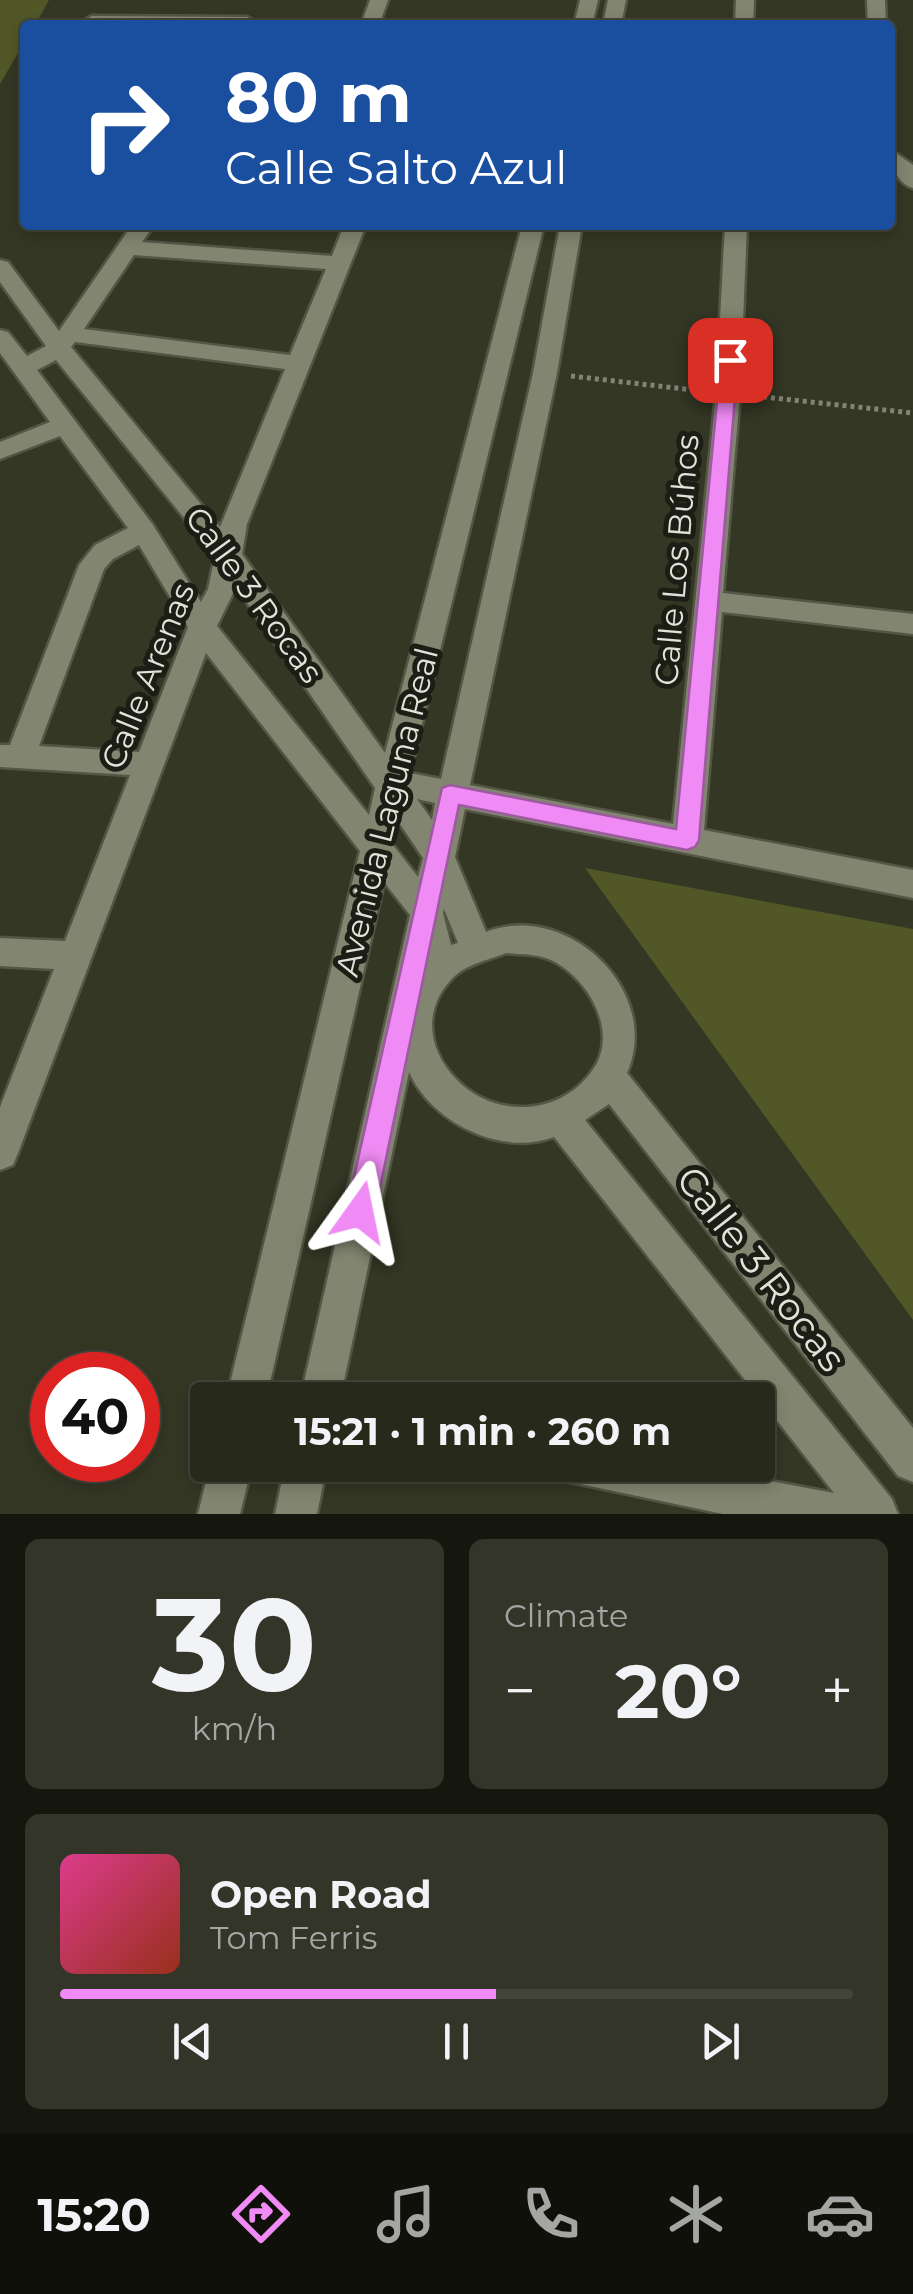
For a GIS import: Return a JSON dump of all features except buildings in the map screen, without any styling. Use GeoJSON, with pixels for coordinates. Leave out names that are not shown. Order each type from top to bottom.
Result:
{"type":"FeatureCollection","features":[{"type":"Feature","properties":{"kind":"street"},"geometry":{"type":"LineString","coordinates":[[22,369],[65,341],[140,230]]}},
{"type":"Feature","properties":{"kind":"street","name":"Calle Arenas"},"geometry":{"type":"LineString","coordinates":[[0,1153],[202,627],[222,588],[226,552],[353,230]]}},
{"type":"Feature","properties":{"kind":"street","name":"Avenida Laguna Real"},"geometry":{"type":"LineString","coordinates":[[250,1382],[377,845],[532,230]]}},
{"type":"Feature","properties":{"kind":"street","name":"Avenida Laguna Real"},"geometry":{"type":"LineString","coordinates":[[324,1382],[545,373],[571,230]]}},
{"type":"Feature","properties":{"kind":"street","name":"Calle Los Búhos"},"geometry":{"type":"LineString","coordinates":[[687,840],[728,394],[736,230]]}},
{"type":"Feature","properties":{"kind":"street"},"geometry":{"type":"LineString","coordinates":[[130,248],[340,263]]}},
{"type":"Feature","properties":{"kind":"street","name":"Calle 3 Rocas"},"geometry":{"type":"LineString","coordinates":[[0,266],[65,341],[226,552],[392,784],[437,853],[475,945]]}},
{"type":"Feature","properties":{"kind":"street","name":"Calle 3 Rocas"},"geometry":{"type":"LineString","coordinates":[[0,338],[144,531],[202,627],[426,911],[440,966]]}},
{"type":"Feature","properties":{"kind":"street"},"geometry":{"type":"LineString","coordinates":[[65,341],[300,364]]}},
{"type":"Feature","properties":{"kind":"street"},"geometry":{"type":"LineString","coordinates":[[0,450],[62,426]]}},
{"type":"Feature","properties":{"kind":"street"},"geometry":{"type":"LineString","coordinates":[[144,531],[104,552],[92,564],[10,756],[149,764]]}},
{"type":"Feature","properties":{"kind":"street"},"geometry":{"type":"LineString","coordinates":[[708,601],[913,624]]}},
{"type":"Feature","properties":{"kind":"street"},"geometry":{"type":"LineString","coordinates":[[392,784],[913,884]]}},
{"type":"Feature","properties":{"kind":"street"},"geometry":{"type":"LineString","coordinates":[[505,938],[536,940],[565,951],[590,968],[608,992],[618,1020],[619,1048],[609,1077],[596,1093],[562,1118],[530,1125],[497,1124],[466,1112],[440,1094],[422,1070],[413,1042],[413,1014],[423,988],[440,966],[475,945],[505,938]]}},
{"type":"Feature","properties":{"kind":"street"},"geometry":{"type":"LineString","coordinates":[[0,952],[76,956]]}},
{"type":"Feature","properties":{"kind":"street","name":"Calle 3 Rocas"},"geometry":{"type":"LineString","coordinates":[[609,1077],[913,1461]]}},
{"type":"Feature","properties":{"kind":"street","name":"Calle 3 Rocas"},"geometry":{"type":"LineString","coordinates":[[562,1118],[877,1514]]}},
{"type":"Feature","properties":{"kind":"street"},"geometry":{"type":"LineString","coordinates":[[219,1514],[227,1482]]}},
{"type":"Feature","properties":{"kind":"street"},"geometry":{"type":"LineString","coordinates":[[296,1514],[303,1482]]}},
{"type":"Feature","properties":{"kind":"street"},"geometry":{"type":"LineString","coordinates":[[666,1482],[834,1514]]}},
{"type":"Feature","properties":{"kind":"green space"},"geometry":{"type":"Polygon","coordinates":[[[0,0],[49,0],[38,20],[20,20],[20,50],[0,84],[0,0]]]}},
{"type":"Feature","properties":{"kind":"green space"},"geometry":{"type":"Polygon","coordinates":[[[585,868],[913,929],[913,1320],[585,868]]]}},
{"type":"Feature","properties":{"kind":"route"},"geometry":{"type":"LineString","coordinates":[[360,1212],[450,794],[687,840],[730,360]]}}]}
